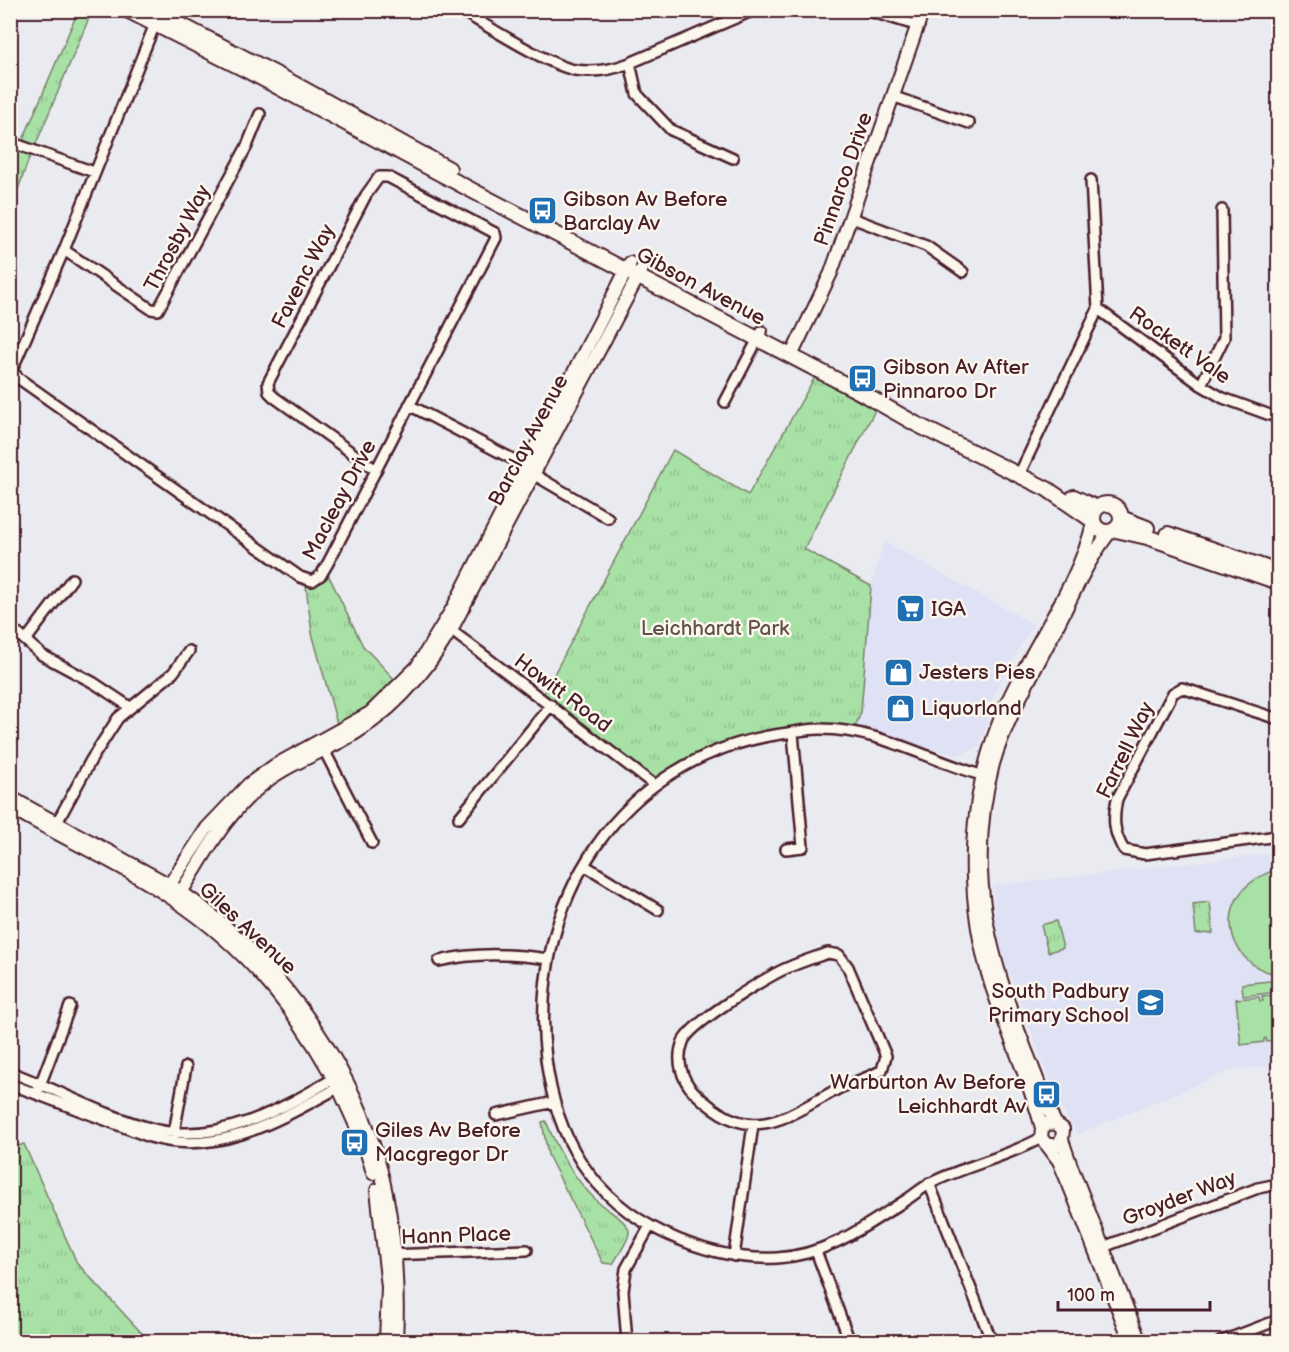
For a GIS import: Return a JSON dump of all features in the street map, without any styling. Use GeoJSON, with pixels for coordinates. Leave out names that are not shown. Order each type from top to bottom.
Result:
{"type":"FeatureCollection","features":[{"type":"Feature","properties":{"kind":"main road","name":"Gibson Avenue"},"geometry":{"type":"LineString","coordinates":[[126,10],[155,17],[287,80],[634,270],[1020,471],[1094,517]]}},
{"type":"Feature","properties":{"kind":"main road"},"geometry":{"type":"LineString","coordinates":[[1115,527],[1114,506],[1105,504],[1094,517],[1101,532],[1115,527],[1278,572]]}},
{"type":"Feature","properties":{"kind":"main road"},"geometry":{"type":"LineString","coordinates":[[1115,527],[1278,582]]}},
{"type":"Feature","properties":{"kind":"street"},"geometry":{"type":"LineString","coordinates":[[460,10],[572,70],[612,70],[754,10]]}},
{"type":"Feature","properties":{"kind":"street"},"geometry":{"type":"LineString","coordinates":[[866,10],[919,26]]}},
{"type":"Feature","properties":{"kind":"street","name":"Pinnaroo Drive"},"geometry":{"type":"LineString","coordinates":[[793,353],[831,273],[852,218],[923,10]]}},
{"type":"Feature","properties":{"kind":"street","name":"Macleay Drive"},"geometry":{"type":"LineString","coordinates":[[155,17],[64,250],[11,370],[18,378],[300,577],[312,581],[325,568],[496,238],[495,233]]}},
{"type":"Feature","properties":{"kind":"street"},"geometry":{"type":"LineString","coordinates":[[630,63],[637,94],[664,124],[671,130],[733,158]]}},
{"type":"Feature","properties":{"kind":"street"},"geometry":{"type":"LineString","coordinates":[[892,96],[969,123]]}},
{"type":"Feature","properties":{"kind":"street","name":"Throsby Way"},"geometry":{"type":"LineString","coordinates":[[64,250],[151,309],[158,310],[247,146],[260,114]]}},
{"type":"Feature","properties":{"kind":"street"},"geometry":{"type":"LineString","coordinates":[[10,142],[94,172]]}},
{"type":"Feature","properties":{"kind":"street","name":"Favenc Way"},"geometry":{"type":"LineString","coordinates":[[376,470],[274,397],[269,392],[268,383],[366,195],[379,177],[388,177],[495,233]]}},
{"type":"Feature","properties":{"kind":"street"},"geometry":{"type":"LineString","coordinates":[[1020,471],[1098,309],[1091,180]]}},
{"type":"Feature","properties":{"kind":"street"},"geometry":{"type":"LineString","coordinates":[[1201,385],[1224,338],[1222,210]]}},
{"type":"Feature","properties":{"kind":"street"},"geometry":{"type":"LineString","coordinates":[[852,218],[926,246],[963,272]]}},
{"type":"Feature","properties":{"kind":"street","name":"Barclay Avenue"},"geometry":{"type":"LineString","coordinates":[[167,889],[207,828],[249,784],[274,766],[374,722],[402,698],[428,666],[530,470],[616,313],[634,270]]}},
{"type":"Feature","properties":{"kind":"street","name":"Rockett Vale"},"geometry":{"type":"LineString","coordinates":[[1098,309],[1201,385],[1223,398],[1278,418]]}},
{"type":"Feature","properties":{"kind":"street"},"geometry":{"type":"LineString","coordinates":[[725,402],[759,335]]}},
{"type":"Feature","properties":{"kind":"street"},"geometry":{"type":"LineString","coordinates":[[409,405],[530,470],[608,518]]}},
{"type":"Feature","properties":{"kind":"street"},"geometry":{"type":"LineString","coordinates":[[1094,517],[1083,555],[1008,701],[985,758],[982,859],[987,934],[999,981],[1055,1123],[1063,1130],[1062,1140],[1131,1341]]}},
{"type":"Feature","properties":{"kind":"street"},"geometry":{"type":"LineString","coordinates":[[1115,527],[1067,605],[1014,710],[986,776],[977,802],[972,872],[978,928],[992,986],[1032,1091],[1044,1137],[1059,1161],[1140,1341]]}},
{"type":"Feature","properties":{"kind":"street"},"geometry":{"type":"LineString","coordinates":[[26,640],[72,579]]}},
{"type":"Feature","properties":{"kind":"street"},"geometry":{"type":"LineString","coordinates":[[10,627],[42,655],[94,682],[129,707]]}},
{"type":"Feature","properties":{"kind":"street","name":"Howitt Road"},"geometry":{"type":"LineString","coordinates":[[447,628],[653,784]]}},
{"type":"Feature","properties":{"kind":"street"},"geometry":{"type":"LineString","coordinates":[[55,826],[106,735],[129,707],[173,673],[189,651]]}},
{"type":"Feature","properties":{"kind":"street","name":"Farrell Way"},"geometry":{"type":"LineString","coordinates":[[1278,719],[1182,688],[1173,693],[1117,799],[1114,816],[1115,836],[1124,850],[1145,854],[1278,836]]}},
{"type":"Feature","properties":{"kind":"street"},"geometry":{"type":"LineString","coordinates":[[459,819],[551,705]]}},
{"type":"Feature","properties":{"kind":"street"},"geometry":{"type":"LineString","coordinates":[[986,776],[900,743],[872,736],[820,729],[747,739],[698,759],[653,784],[617,818],[584,865],[555,925],[548,959],[542,1014],[548,1075],[561,1126],[573,1152],[601,1188],[651,1226],[700,1248],[734,1256],[778,1258],[816,1251],[850,1236],[929,1183],[1044,1137]]}},
{"type":"Feature","properties":{"kind":"street"},"geometry":{"type":"LineString","coordinates":[[786,849],[803,847],[793,733]]}},
{"type":"Feature","properties":{"kind":"street"},"geometry":{"type":"LineString","coordinates":[[322,746],[372,843]]}},
{"type":"Feature","properties":{"kind":"street","name":"Barclay Avenue"},"geometry":{"type":"LineString","coordinates":[[178,896],[194,867],[227,818],[274,776],[322,746]]}},
{"type":"Feature","properties":{"kind":"street","name":"Giles Avenue"},"geometry":{"type":"LineString","coordinates":[[10,797],[55,826],[167,889],[233,935],[275,977],[311,1024],[376,1154],[389,1214],[390,1255],[386,1341]]}},
{"type":"Feature","properties":{"kind":"street","name":"Giles Avenue"},"geometry":{"type":"LineString","coordinates":[[10,807],[55,826]]}},
{"type":"Feature","properties":{"kind":"street"},"geometry":{"type":"LineString","coordinates":[[584,865],[658,910]]}},
{"type":"Feature","properties":{"kind":"street"},"geometry":{"type":"LineString","coordinates":[[828,953],[839,955],[848,967],[884,1051],[885,1065],[878,1072],[839,1088],[797,1114],[774,1122],[753,1125],[729,1116],[694,1092],[681,1070],[679,1059],[683,1041],[700,1023],[774,975],[828,953]]}},
{"type":"Feature","properties":{"kind":"street"},"geometry":{"type":"LineString","coordinates":[[439,961],[462,955],[508,954],[548,959]]}},
{"type":"Feature","properties":{"kind":"street"},"geometry":{"type":"LineString","coordinates":[[37,1094],[70,1006]]}},
{"type":"Feature","properties":{"kind":"street"},"geometry":{"type":"LineString","coordinates":[[172,1143],[186,1067]]}},
{"type":"Feature","properties":{"kind":"street"},"geometry":{"type":"LineString","coordinates":[[10,1071],[143,1126],[174,1132],[199,1133],[233,1127],[340,1081]]}},
{"type":"Feature","properties":{"kind":"street"},"geometry":{"type":"LineString","coordinates":[[10,1084],[139,1133],[172,1143],[211,1142],[240,1135],[276,1120],[340,1081]]}},
{"type":"Feature","properties":{"kind":"street"},"geometry":{"type":"LineString","coordinates":[[496,1115],[554,1102]]}},
{"type":"Feature","properties":{"kind":"street"},"geometry":{"type":"LineString","coordinates":[[1044,1137],[1048,1124],[1055,1123]]}},
{"type":"Feature","properties":{"kind":"street"},"geometry":{"type":"LineString","coordinates":[[734,1256],[753,1125]]}},
{"type":"Feature","properties":{"kind":"street"},"geometry":{"type":"LineString","coordinates":[[1044,1137],[1058,1145],[1062,1140]]}},
{"type":"Feature","properties":{"kind":"street"},"geometry":{"type":"LineString","coordinates":[[929,1183],[992,1341]]}},
{"type":"Feature","properties":{"kind":"street","name":"Groyder Way"},"geometry":{"type":"LineString","coordinates":[[1099,1249],[1258,1188],[1278,1184]]}},
{"type":"Feature","properties":{"kind":"street"},"geometry":{"type":"LineString","coordinates":[[627,1341],[623,1291],[626,1269],[651,1226]]}},
{"type":"Feature","properties":{"kind":"street","name":"Hann Place"},"geometry":{"type":"LineString","coordinates":[[390,1255],[527,1251]]}},
{"type":"Feature","properties":{"kind":"street"},"geometry":{"type":"LineString","coordinates":[[816,1251],[850,1341]]}},
{"type":"Feature","properties":{"kind":"street","name":"Giles Avenue"},"geometry":{"type":"LineString","coordinates":[[390,1255],[398,1288],[396,1341]]}},
{"type":"Feature","properties":{"kind":"street"},"geometry":{"type":"LineString","coordinates":[[1220,1341],[1278,1320]]}},
{"type":"Feature","properties":{"kind":"shaded area"},"geometry":{"type":"Polygon","coordinates":[[[884,542],[1033,624],[997,687],[988,710],[988,721],[979,747],[959,755],[853,733],[861,712],[871,586],[884,542]]]}},
{"type":"Feature","properties":{"kind":"shaded area","name":"South Padbury Primary School"},"geometry":{"type":"Polygon","coordinates":[[[1278,853],[1278,1066],[1234,1069],[1078,1134],[1058,1103],[997,939],[993,886],[1278,853]]]}},
{"type":"Feature","properties":{"kind":"green space"},"geometry":{"type":"Polygon","coordinates":[[[78,11],[92,11],[35,146],[23,140],[78,11]]]}},
{"type":"Feature","properties":{"kind":"green space"},"geometry":{"type":"Polygon","coordinates":[[[11,146],[30,156],[11,209],[11,146]]]}},
{"type":"Feature","properties":{"kind":"green space","name":"Leichhardt Park"},"geometry":{"type":"Polygon","coordinates":[[[815,377],[875,410],[804,549],[871,586],[861,712],[853,733],[820,729],[716,751],[653,784],[544,693],[673,450],[748,495],[815,377]]]}},
{"type":"Feature","properties":{"kind":"green space"},"geometry":{"type":"Polygon","coordinates":[[[325,568],[363,646],[400,685],[338,727],[312,633],[306,586],[325,568]]]}},
{"type":"Feature","properties":{"kind":"green space"},"geometry":{"type":"Polygon","coordinates":[[[1278,868],[1278,974],[1264,971],[1242,954],[1235,942],[1231,916],[1235,903],[1246,886],[1278,868]]]}},
{"type":"Feature","properties":{"kind":"green space"},"geometry":{"type":"Polygon","coordinates":[[[1210,902],[1213,933],[1196,934],[1193,904],[1210,902]]]}},
{"type":"Feature","properties":{"kind":"green space"},"geometry":{"type":"Polygon","coordinates":[[[1056,921],[1063,948],[1048,952],[1041,925],[1056,921]]]}},
{"type":"Feature","properties":{"kind":"green space"},"geometry":{"type":"Polygon","coordinates":[[[1278,980],[1278,992],[1243,996],[1242,984],[1278,980]]]}},
{"type":"Feature","properties":{"kind":"green space"},"geometry":{"type":"Polygon","coordinates":[[[1278,995],[1278,1040],[1267,1042],[1266,1038],[1264,1042],[1241,1045],[1236,999],[1259,997],[1260,1001],[1263,1001],[1262,996],[1278,995]]]}},
{"type":"Feature","properties":{"kind":"green space"},"geometry":{"type":"Polygon","coordinates":[[[546,1121],[561,1154],[581,1184],[598,1202],[620,1219],[629,1231],[623,1248],[613,1264],[603,1263],[548,1155],[542,1122],[546,1121]]]}},
{"type":"Feature","properties":{"kind":"green space"},"geometry":{"type":"Polygon","coordinates":[[[24,1144],[77,1263],[149,1341],[11,1341],[11,1148],[24,1144]]]}},
{"type":"Feature","properties":{"kind":"place","name":"Gibson Av Before Barclay Av"},"geometry":{"type":"Point","coordinates":[542,211]}},
{"type":"Feature","properties":{"kind":"place","name":"Gibson Av After Pinnaroo Dr"},"geometry":{"type":"Point","coordinates":[862,379]}},
{"type":"Feature","properties":{"kind":"place","name":"IGA"},"geometry":{"type":"Point","coordinates":[910,609]}},
{"type":"Feature","properties":{"kind":"place","name":"Jesters Pies"},"geometry":{"type":"Point","coordinates":[898,672]}},
{"type":"Feature","properties":{"kind":"place","name":"Liquorland"},"geometry":{"type":"Point","coordinates":[900,708]}},
{"type":"Feature","properties":{"kind":"place","name":"South Padbury Primary School"},"geometry":{"type":"Point","coordinates":[1150,1003]}},
{"type":"Feature","properties":{"kind":"place","name":"Warburton Av Before Leichhardt Av"},"geometry":{"type":"Point","coordinates":[1047,1094]}},
{"type":"Feature","properties":{"kind":"place","name":"Giles Av Before Macgregor Dr"},"geometry":{"type":"Point","coordinates":[354,1142]}}]}
